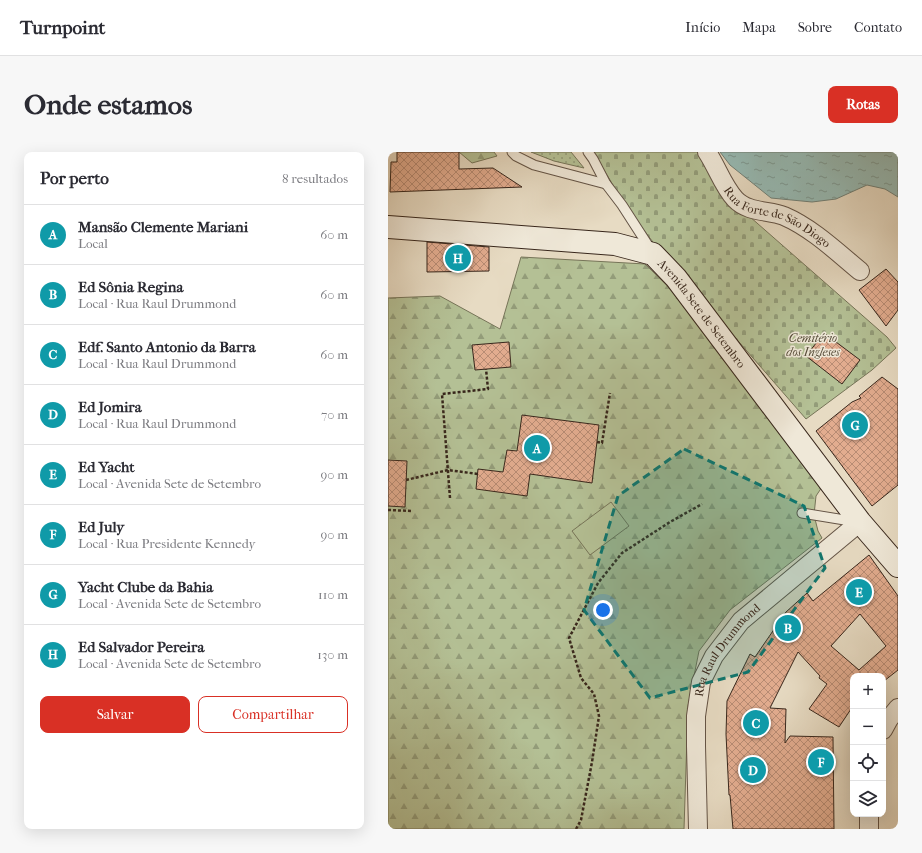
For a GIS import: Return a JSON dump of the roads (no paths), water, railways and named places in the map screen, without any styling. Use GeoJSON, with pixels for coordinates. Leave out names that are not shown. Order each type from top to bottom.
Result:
{"type":"FeatureCollection","features":[{"type":"Feature","properties":{"kind":"main road","name":"Avenida Sete de Setembro"},"geometry":{"type":"LineString","coordinates":[[388,227],[616,244],[653,254],[676,278],[860,522],[898,566]]}},
{"type":"Feature","properties":{"kind":"street","name":"Rua Forte de São Diogo"},"geometry":{"type":"LineString","coordinates":[[707,152],[714,162],[726,186],[736,200],[747,208],[782,215],[798,223],[860,271]]}},
{"type":"Feature","properties":{"kind":"street","name":"Rua Raul Drummond"},"geometry":{"type":"LineString","coordinates":[[698,829],[696,716],[701,682],[714,656],[741,621],[860,522]]}},
{"type":"Feature","properties":{"kind":"street"},"geometry":{"type":"LineString","coordinates":[[886,724],[898,708]]}},
{"type":"Feature","properties":{"kind":"street"},"geometry":{"type":"LineString","coordinates":[[869,817],[869,829]]}},
{"type":"Feature","properties":{"kind":"lane"},"geometry":{"type":"LineString","coordinates":[[512,152],[516,156],[534,165],[606,184]]}},
{"type":"Feature","properties":{"kind":"lane"},"geometry":{"type":"LineString","coordinates":[[588,152],[606,184],[622,205],[653,254]]}},
{"type":"Feature","properties":{"kind":"lane"},"geometry":{"type":"LineString","coordinates":[[802,513],[860,522]]}},
{"type":"Feature","properties":{"kind":"water"},"geometry":{"type":"Polygon","coordinates":[[[720,152],[898,152],[898,197],[885,189],[867,185],[836,199],[812,202],[771,198],[730,165],[720,152]]]}},
{"type":"Feature","properties":{"kind":"place","name":"Ed Salvador Pereira"},"geometry":{"type":"Point","coordinates":[458,258]}},
{"type":"Feature","properties":{"kind":"place","name":"Yacht Clube da Bahia"},"geometry":{"type":"Point","coordinates":[855,425]}},
{"type":"Feature","properties":{"kind":"place","name":"Mansão Clemente Mariani"},"geometry":{"type":"Point","coordinates":[537,448]}},
{"type":"Feature","properties":{"kind":"place","name":"Ed Yacht"},"geometry":{"type":"Point","coordinates":[859,592]}},
{"type":"Feature","properties":{"kind":"place","name":"Ed Sônia Regina"},"geometry":{"type":"Point","coordinates":[788,628]}},
{"type":"Feature","properties":{"kind":"place","name":"Edf. Santo Antonio da Barra"},"geometry":{"type":"Point","coordinates":[756,723]}},
{"type":"Feature","properties":{"kind":"place","name":"Ed July"},"geometry":{"type":"Point","coordinates":[821,762]}},
{"type":"Feature","properties":{"kind":"place","name":"Ed Jomira"},"geometry":{"type":"Point","coordinates":[753,770]}},
{"type":"Feature","properties":{"kind":"park label","name":"Cemitério dos Ingleses"},"geometry":{"type":"Point","coordinates":[813,345]}}]}
